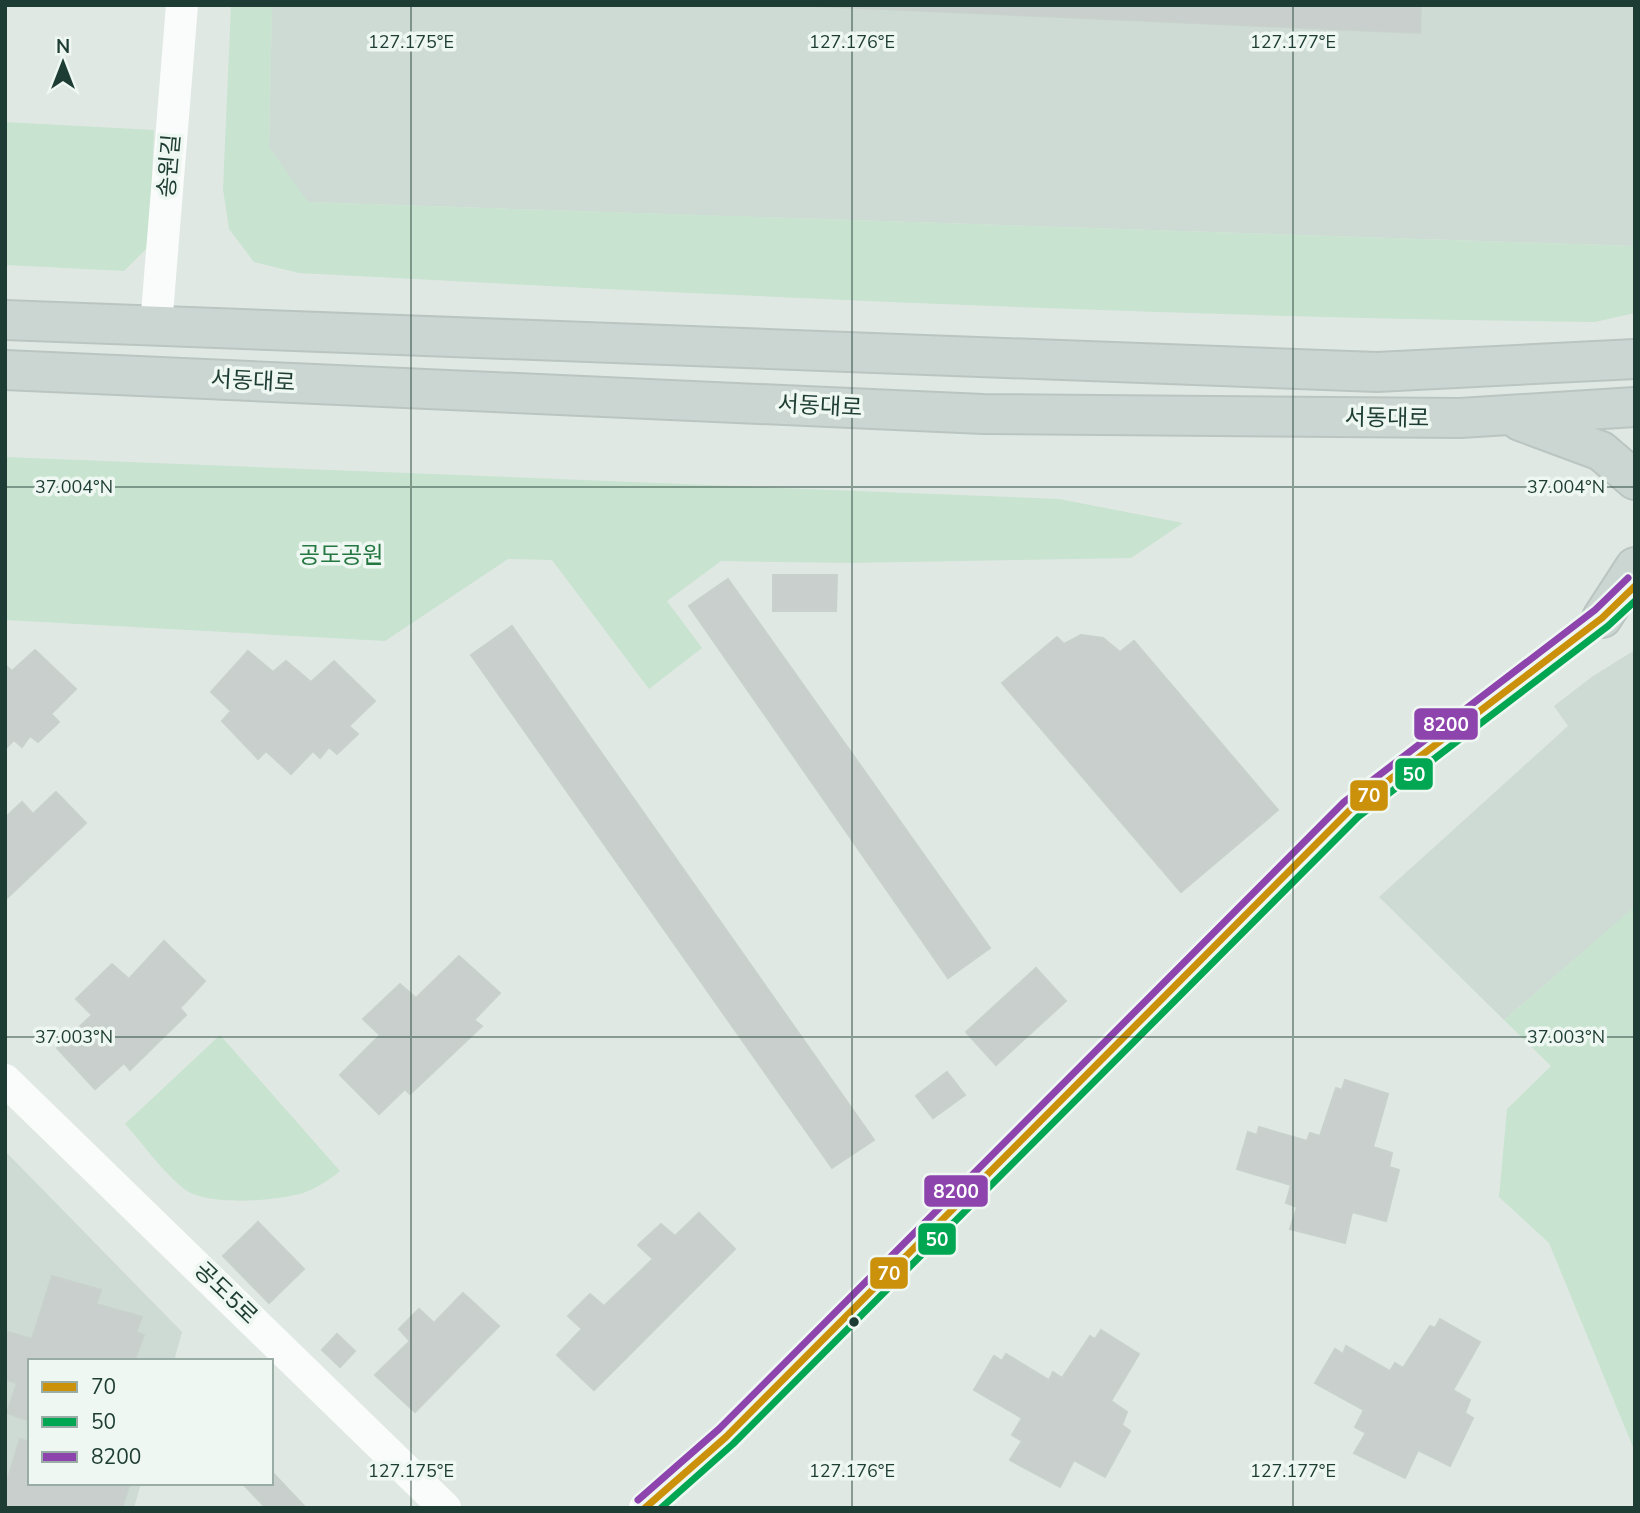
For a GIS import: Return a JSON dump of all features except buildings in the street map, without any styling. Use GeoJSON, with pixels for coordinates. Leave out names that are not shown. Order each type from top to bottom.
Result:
{"type":"FeatureCollection","features":[{"type":"Feature","properties":{"kind":"main road","name":"서동대로"},"geometry":{"type":"LineString","coordinates":[[5,320],[1377,372],[1632,358]]}},
{"type":"Feature","properties":{"kind":"main road","name":"서동대로"},"geometry":{"type":"LineString","coordinates":[[5,370],[983,414],[1511,417],[1635,407]]}},
{"type":"Feature","properties":{"kind":"main road"},"geometry":{"type":"LineString","coordinates":[[1511,417],[1601,452],[1635,480]]}},
{"type":"Feature","properties":{"kind":"main road"},"geometry":{"type":"LineString","coordinates":[[1618,612],[1635,567]]}},
{"type":"Feature","properties":{"kind":"street","name":"송원길"},"geometry":{"type":"LineString","coordinates":[[156,326],[183,5]]}},
{"type":"Feature","properties":{"kind":"street"},"geometry":{"type":"LineString","coordinates":[[645,1508],[726,1437],[1352,809],[1618,612],[1635,586]]}},
{"type":"Feature","properties":{"kind":"street","name":"공도5로"},"geometry":{"type":"LineString","coordinates":[[5,1080],[445,1508]]}},
{"type":"Feature","properties":{"kind":"shaded area"},"geometry":{"type":"Polygon","coordinates":[[[272,5],[1635,5],[1635,246],[307,202],[269,147],[272,5]]]}},
{"type":"Feature","properties":{"kind":"shaded area"},"geometry":{"type":"Polygon","coordinates":[[[1635,650],[1634,908],[1504,1020],[1379,897],[1568,726],[1554,706],[1593,676],[1635,650]]]}},
{"type":"Feature","properties":{"kind":"shaded area"},"geometry":{"type":"Polygon","coordinates":[[[5,1151],[182,1332],[175,1359],[28,1359],[28,1485],[140,1485],[134,1508],[5,1508],[5,1151]]]}},
{"type":"Feature","properties":{"kind":"green space"},"geometry":{"type":"Polygon","coordinates":[[[231,5],[272,5],[269,147],[308,202],[1635,246],[1635,313],[1595,322],[1271,315],[785,297],[299,273],[254,262],[229,229],[223,189],[231,5]]]}},
{"type":"Feature","properties":{"kind":"green space"},"geometry":{"type":"Polygon","coordinates":[[[5,122],[154,130],[149,246],[124,271],[5,265],[5,122]]]}},
{"type":"Feature","properties":{"kind":"green space","name":"공도공원"},"geometry":{"type":"Polygon","coordinates":[[[5,457],[1059,499],[1183,523],[1131,558],[849,563],[721,561],[667,601],[702,648],[649,689],[552,560],[508,559],[385,641],[5,620],[5,457]]]}},
{"type":"Feature","properties":{"kind":"green space"},"geometry":{"type":"Polygon","coordinates":[[[1635,900],[1635,1452],[1549,1243],[1499,1197],[1507,1109],[1551,1066],[1504,1020],[1633,908],[1635,900]]]}},
{"type":"Feature","properties":{"kind":"green space"},"geometry":{"type":"Polygon","coordinates":[[[220,1035],[340,1171],[323,1184],[303,1193],[241,1201],[193,1194],[175,1181],[160,1165],[125,1124],[220,1035]]]}},
{"type":"Feature","properties":{"kind":"transit line","name":"8200"},"geometry":{"type":"LineString","coordinates":[[638,1500],[719,1429],[1344,802],[1595,610],[1628,578]]}},
{"type":"Feature","properties":{"kind":"transit line","name":"70"},"geometry":{"type":"LineString","coordinates":[[645,1508],[726,1437],[1351,809],[1602,618],[1635,586]]}},
{"type":"Feature","properties":{"kind":"transit line","name":"50"},"geometry":{"type":"LineString","coordinates":[[661,1508],[733,1444],[1358,817],[1608,626],[1635,601]]}}]}
